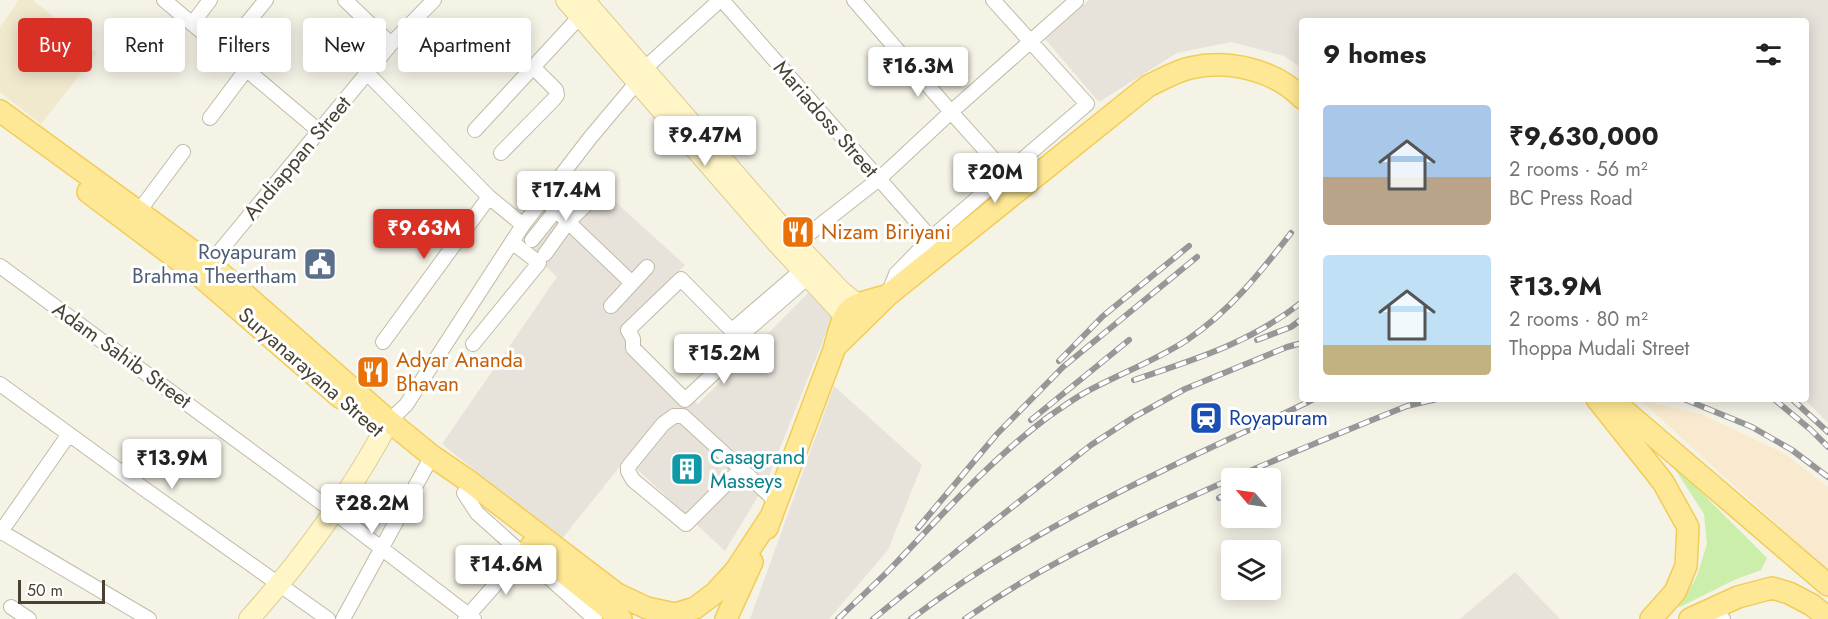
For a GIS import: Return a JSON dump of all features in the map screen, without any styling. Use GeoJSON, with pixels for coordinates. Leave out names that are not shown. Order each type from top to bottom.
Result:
{"type":"FeatureCollection","features":[{"type":"Feature","properties":{"kind":"main road"},"geometry":{"type":"LineString","coordinates":[[566,0],[585,8],[805,273],[850,309]]}},
{"type":"Feature","properties":{"kind":"main road"},"geometry":{"type":"LineString","coordinates":[[835,347],[888,295],[1148,86],[1189,68],[1225,64],[1264,74],[1292,87],[1299,95]]}},
{"type":"Feature","properties":{"kind":"main road"},"geometry":{"type":"LineString","coordinates":[[641,76],[841,291],[850,309],[775,509],[726,619]]}},
{"type":"Feature","properties":{"kind":"main road","name":"Suryanarayana Street"},"geometry":{"type":"LineString","coordinates":[[0,111],[139,211],[427,465],[621,619]]}},
{"type":"Feature","properties":{"kind":"main road","name":"Suryanarayana Street"},"geometry":{"type":"LineString","coordinates":[[0,125],[205,270]]}},
{"type":"Feature","properties":{"kind":"main road"},"geometry":{"type":"LineString","coordinates":[[850,309],[888,295]]}},
{"type":"Feature","properties":{"kind":"main road"},"geometry":{"type":"LineString","coordinates":[[1599,402],[1663,482],[1688,527],[1686,566],[1675,592],[1650,619]]}},
{"type":"Feature","properties":{"kind":"main road"},"geometry":{"type":"LineString","coordinates":[[1614,402],[1828,585]]}},
{"type":"Feature","properties":{"kind":"main road"},"geometry":{"type":"LineString","coordinates":[[249,619],[279,585],[334,512],[386,428]]}},
{"type":"Feature","properties":{"kind":"main road","name":"Suryanarayana Street"},"geometry":{"type":"LineString","coordinates":[[386,428],[470,482],[617,594],[647,608],[675,614],[695,608],[715,593],[736,570],[775,509]]}},
{"type":"Feature","properties":{"kind":"main road"},"geometry":{"type":"LineString","coordinates":[[1690,619],[1718,613],[1738,597],[1772,588],[1789,592],[1812,605],[1828,618]]}},
{"type":"Feature","properties":{"kind":"street"},"geometry":{"type":"LineString","coordinates":[[164,0],[197,28]]}},
{"type":"Feature","properties":{"kind":"street"},"geometry":{"type":"LineString","coordinates":[[192,24],[210,0]]}},
{"type":"Feature","properties":{"kind":"street"},"geometry":{"type":"LineString","coordinates":[[251,18],[266,0]]}},
{"type":"Feature","properties":{"kind":"street"},"geometry":{"type":"LineString","coordinates":[[345,0],[391,44]]}},
{"type":"Feature","properties":{"kind":"street","name":"Andiappan Street"},"geometry":{"type":"LineString","coordinates":[[205,270],[391,44],[434,0]]}},
{"type":"Feature","properties":{"kind":"street"},"geometry":{"type":"LineString","coordinates":[[386,428],[405,405],[522,225],[543,198],[641,76],[721,0]]}},
{"type":"Feature","properties":{"kind":"street","name":"Mariadoss Street"},"geometry":{"type":"LineString","coordinates":[[721,0],[931,238]]}},
{"type":"Feature","properties":{"kind":"street"},"geometry":{"type":"LineString","coordinates":[[854,0],[1006,173]]}},
{"type":"Feature","properties":{"kind":"street"},"geometry":{"type":"LineString","coordinates":[[888,295],[896,274],[931,238],[1087,104],[993,0]]}},
{"type":"Feature","properties":{"kind":"street"},"geometry":{"type":"LineString","coordinates":[[796,244],[879,179],[1075,1]]}},
{"type":"Feature","properties":{"kind":"street"},"geometry":{"type":"LineString","coordinates":[[475,130],[534,68],[585,8]]}},
{"type":"Feature","properties":{"kind":"street"},"geometry":{"type":"LineString","coordinates":[[501,153],[557,94],[534,68]]}},
{"type":"Feature","properties":{"kind":"street"},"geometry":{"type":"LineString","coordinates":[[210,118],[244,72]]}},
{"type":"Feature","properties":{"kind":"street"},"geometry":{"type":"LineString","coordinates":[[248,72],[319,131]]}},
{"type":"Feature","properties":{"kind":"street"},"geometry":{"type":"LineString","coordinates":[[368,74],[489,197],[522,225]]}},
{"type":"Feature","properties":{"kind":"street"},"geometry":{"type":"LineString","coordinates":[[139,211],[183,152]]}},
{"type":"Feature","properties":{"kind":"street"},"geometry":{"type":"LineString","coordinates":[[532,240],[576,185]]}},
{"type":"Feature","properties":{"kind":"street"},"geometry":{"type":"LineString","coordinates":[[383,342],[489,197]]}},
{"type":"Feature","properties":{"kind":"street"},"geometry":{"type":"LineString","coordinates":[[543,198],[632,283]]}},
{"type":"Feature","properties":{"kind":"street"},"geometry":{"type":"LineString","coordinates":[[545,254],[568,222],[593,198]]}},
{"type":"Feature","properties":{"kind":"street"},"geometry":{"type":"LineString","coordinates":[[473,344],[539,263],[512,242]]}},
{"type":"Feature","properties":{"kind":"street","name":"Adam Sahib Street"},"geometry":{"type":"LineString","coordinates":[[0,266],[334,512],[469,618]]}},
{"type":"Feature","properties":{"kind":"street"},"geometry":{"type":"LineString","coordinates":[[611,306],[647,267]]}},
{"type":"Feature","properties":{"kind":"street"},"geometry":{"type":"LineString","coordinates":[[735,334],[805,273]]}},
{"type":"Feature","properties":{"kind":"street"},"geometry":{"type":"LineString","coordinates":[[681,279],[735,334],[745,344],[685,400],[633,348],[633,339],[628,330],[681,279]]}},
{"type":"Feature","properties":{"kind":"street"},"geometry":{"type":"LineString","coordinates":[[0,384],[142,488],[328,619]]}},
{"type":"Feature","properties":{"kind":"street"},"geometry":{"type":"LineString","coordinates":[[741,469],[686,524],[633,480],[628,467],[663,424],[674,416],[683,416],[741,469],[775,509]]}},
{"type":"Feature","properties":{"kind":"street"},"geometry":{"type":"LineString","coordinates":[[69,434],[0,532],[149,619]]}},
{"type":"Feature","properties":{"kind":"street"},"geometry":{"type":"LineString","coordinates":[[343,619],[427,465]]}},
{"type":"Feature","properties":{"kind":"street"},"geometry":{"type":"LineString","coordinates":[[464,493],[477,513],[593,618]]}},
{"type":"Feature","properties":{"kind":"street"},"geometry":{"type":"LineString","coordinates":[[469,618],[523,553]]}},
{"type":"Feature","properties":{"kind":"street"},"geometry":{"type":"LineString","coordinates":[[11,607],[29,619]]}},
{"type":"Feature","properties":{"kind":"shaded area"},"geometry":{"type":"Polygon","coordinates":[[[19,0],[33,0],[55,18],[18,18],[18,72],[82,72],[41,124],[0,92],[0,27],[19,0]]]}},
{"type":"Feature","properties":{"kind":"shaded area"},"geometry":{"type":"Polygon","coordinates":[[[1089,0],[1828,0],[1828,423],[1807,402],[1809,402],[1809,18],[1299,18],[1299,66],[1284,56],[1231,42],[1177,53],[1099,102],[1045,39],[1089,0]]]}},
{"type":"Feature","properties":{"kind":"shaded area"},"geometry":{"type":"Polygon","coordinates":[[[92,49],[97,53],[92,59],[92,49]]]}},
{"type":"Feature","properties":{"kind":"shaded area"},"geometry":{"type":"Polygon","coordinates":[[[580,170],[685,265],[624,327],[698,404],[808,293],[832,318],[766,483],[725,551],[626,459],[561,540],[442,444],[557,277],[526,247],[580,170]]]}},
{"type":"Feature","properties":{"kind":"shaded area"},"geometry":{"type":"Polygon","coordinates":[[[834,386],[922,465],[888,550],[829,619],[750,619],[834,386]]]}},
{"type":"Feature","properties":{"kind":"shaded area"},"geometry":{"type":"Polygon","coordinates":[[[1642,402],[1701,414],[1785,454],[1828,487],[1828,571],[1642,402]]]}},
{"type":"Feature","properties":{"kind":"shaded area"},"geometry":{"type":"Polygon","coordinates":[[[1515,572],[1560,619],[1460,619],[1515,572]]]}},
{"type":"Feature","properties":{"kind":"green space"},"geometry":{"type":"Polygon","coordinates":[[[1669,460],[1767,558],[1761,570],[1734,580],[1678,608],[1697,576],[1707,544],[1704,514],[1669,460]]]}},
{"type":"Feature","properties":{"kind":"railway"},"geometry":{"type":"LineString","coordinates":[[838,619],[1006,451],[1048,417],[1081,395],[1162,354],[1203,329],[1244,291],[1291,233]]}},
{"type":"Feature","properties":{"kind":"railway"},"geometry":{"type":"LineString","coordinates":[[1059,361],[1103,316],[1189,246]]}},
{"type":"Feature","properties":{"kind":"railway"},"geometry":{"type":"LineString","coordinates":[[918,528],[997,434],[1063,367],[1197,257]]}},
{"type":"Feature","properties":{"kind":"railway"},"geometry":{"type":"LineString","coordinates":[[1134,380],[1201,357],[1242,339],[1263,329],[1299,304]]}},
{"type":"Feature","properties":{"kind":"railway"},"geometry":{"type":"LineString","coordinates":[[1257,340],[1291,327],[1299,321]]}},
{"type":"Feature","properties":{"kind":"railway"},"geometry":{"type":"LineString","coordinates":[[1031,420],[1129,340]]}},
{"type":"Feature","properties":{"kind":"railway"},"geometry":{"type":"LineString","coordinates":[[873,619],[1091,445],[1134,417],[1185,389],[1299,344]]}},
{"type":"Feature","properties":{"kind":"railway"},"geometry":{"type":"LineString","coordinates":[[911,619],[1001,557],[1064,521],[1129,487],[1308,402]]}},
{"type":"Feature","properties":{"kind":"railway"},"geometry":{"type":"LineString","coordinates":[[965,619],[1050,566],[1172,505],[1272,461],[1407,406],[1424,402]]}},
{"type":"Feature","properties":{"kind":"railway"},"geometry":{"type":"LineString","coordinates":[[1691,402],[1752,427],[1792,450],[1828,477]]}},
{"type":"Feature","properties":{"kind":"railway"},"geometry":{"type":"LineString","coordinates":[[1778,402],[1828,447]]}},
{"type":"Feature","properties":{"kind":"railway"},"geometry":{"type":"LineString","coordinates":[[1795,402],[1828,432]]}},
{"type":"Feature","properties":{"kind":"place","name":"Nizam Biriyani"},"geometry":{"type":"Point","coordinates":[798,232]}},
{"type":"Feature","properties":{"kind":"place","name":"Royapuram Brahma Theertham"},"geometry":{"type":"Point","coordinates":[320,264]}},
{"type":"Feature","properties":{"kind":"place","name":"Adyar Ananda Bhavan"},"geometry":{"type":"Point","coordinates":[373,372]}},
{"type":"Feature","properties":{"kind":"place","name":"Royapuram"},"geometry":{"type":"Point","coordinates":[1206,418]}},
{"type":"Feature","properties":{"kind":"place","name":"Casagrand Masseys"},"geometry":{"type":"Point","coordinates":[687,469]}}]}
